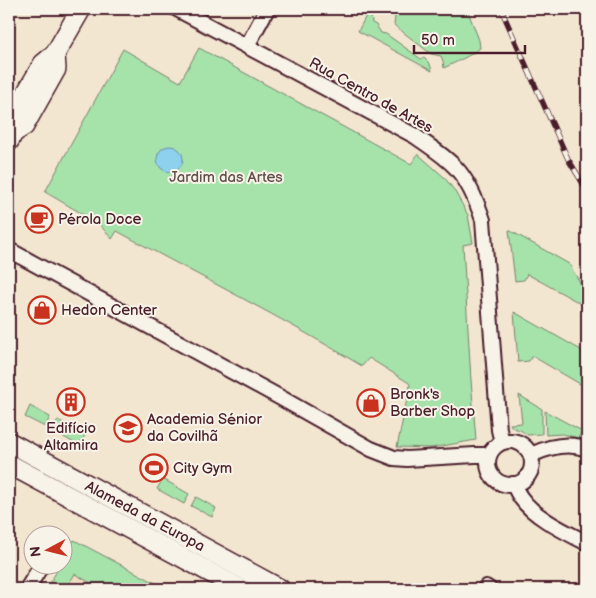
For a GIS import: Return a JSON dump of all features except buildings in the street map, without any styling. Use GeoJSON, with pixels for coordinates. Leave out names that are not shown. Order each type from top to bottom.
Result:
{"type":"FeatureCollection","features":[{"type":"Feature","properties":{"kind":"main road"},"geometry":{"type":"LineString","coordinates":[[11,137],[14,115],[43,64],[56,54],[81,9]]}},
{"type":"Feature","properties":{"kind":"main road","name":"Alameda da Europa"},"geometry":{"type":"LineString","coordinates":[[9,442],[280,589]]}},
{"type":"Feature","properties":{"kind":"main road","name":"Alameda da Europa"},"geometry":{"type":"LineString","coordinates":[[9,464],[241,589]]}},
{"type":"Feature","properties":{"kind":"street","name":"Rua Centro de Artes"},"geometry":{"type":"LineString","coordinates":[[177,9],[415,136],[456,169],[470,188],[483,220],[499,430],[502,442]]}},
{"type":"Feature","properties":{"kind":"street"},"geometry":{"type":"LineString","coordinates":[[247,46],[267,9]]}},
{"type":"Feature","properties":{"kind":"street"},"geometry":{"type":"LineString","coordinates":[[9,250],[281,398],[370,449],[394,458],[407,459],[489,455]]}},
{"type":"Feature","properties":{"kind":"street"},"geometry":{"type":"LineString","coordinates":[[502,442],[519,442],[531,455],[532,468],[529,475],[524,480],[513,484],[501,482],[495,478],[488,466],[489,455],[496,445],[502,442]]}},
{"type":"Feature","properties":{"kind":"street"},"geometry":{"type":"LineString","coordinates":[[531,455],[554,447],[572,446],[587,449]]}},
{"type":"Feature","properties":{"kind":"street"},"geometry":{"type":"LineString","coordinates":[[513,484],[522,499],[535,512],[547,521],[587,543]]}},
{"type":"Feature","properties":{"kind":"street"},"geometry":{"type":"LineString","coordinates":[[27,589],[35,576]]}},
{"type":"Feature","properties":{"kind":"shaded area"},"geometry":{"type":"Polygon","coordinates":[[[72,564],[136,589],[46,589],[54,576],[72,576],[72,564]]]}},
{"type":"Feature","properties":{"kind":"green space"},"geometry":{"type":"Polygon","coordinates":[[[394,9],[467,9],[479,40],[480,48],[444,68],[441,56],[431,54],[394,25],[394,9]]]}},
{"type":"Feature","properties":{"kind":"green space"},"geometry":{"type":"Polygon","coordinates":[[[368,12],[371,15],[372,23],[376,25],[381,33],[386,34],[421,59],[424,58],[430,64],[432,71],[358,31],[368,12]]]}},
{"type":"Feature","properties":{"kind":"green space","name":"Jardim das Artes"},"geometry":{"type":"Polygon","coordinates":[[[199,48],[411,164],[418,154],[444,177],[454,190],[468,215],[473,243],[463,245],[476,440],[431,448],[397,447],[409,383],[369,358],[362,366],[271,314],[117,231],[112,239],[98,223],[45,192],[123,49],[180,82],[199,48]]]}},
{"type":"Feature","properties":{"kind":"green space"},"geometry":{"type":"Polygon","coordinates":[[[509,230],[569,264],[587,294],[587,307],[527,274],[524,280],[515,281],[509,230]]]}},
{"type":"Feature","properties":{"kind":"green space"},"geometry":{"type":"Polygon","coordinates":[[[514,312],[581,350],[587,364],[587,388],[532,356],[529,361],[518,362],[514,312]]]}},
{"type":"Feature","properties":{"kind":"green space"},"geometry":{"type":"Polygon","coordinates":[[[519,395],[542,409],[542,434],[528,435],[511,426],[510,424],[522,423],[519,395]]]}},
{"type":"Feature","properties":{"kind":"green space"},"geometry":{"type":"Polygon","coordinates":[[[30,406],[50,417],[45,427],[25,417],[30,406]]]}},
{"type":"Feature","properties":{"kind":"green space"},"geometry":{"type":"Polygon","coordinates":[[[545,411],[582,431],[578,438],[563,434],[546,435],[545,411]]]}},
{"type":"Feature","properties":{"kind":"green space"},"geometry":{"type":"Polygon","coordinates":[[[58,420],[85,435],[79,446],[52,430],[58,420]]]}},
{"type":"Feature","properties":{"kind":"green space"},"geometry":{"type":"Polygon","coordinates":[[[163,479],[189,494],[184,504],[157,489],[163,479]]]}},
{"type":"Feature","properties":{"kind":"green space"},"geometry":{"type":"Polygon","coordinates":[[[196,497],[216,508],[212,517],[191,506],[196,497]]]}},
{"type":"Feature","properties":{"kind":"green space"},"geometry":{"type":"Polygon","coordinates":[[[74,540],[167,589],[101,589],[75,574],[65,589],[46,589],[54,576],[72,576],[72,544],[74,540]]]}},
{"type":"Feature","properties":{"kind":"water"},"geometry":{"type":"Polygon","coordinates":[[[170,146],[179,150],[183,159],[179,168],[170,172],[161,168],[157,159],[161,150],[170,146]]]}},
{"type":"Feature","properties":{"kind":"waterway"},"geometry":{"type":"LineString","coordinates":[[77,589],[79,585],[86,589]]}},
{"type":"Feature","properties":{"kind":"railway"},"geometry":{"type":"LineString","coordinates":[[501,9],[568,159],[587,190]]}},
{"type":"Feature","properties":{"kind":"place","name":"Pérola Doce"},"geometry":{"type":"Point","coordinates":[39,219]}},
{"type":"Feature","properties":{"kind":"place","name":"Hedon Center"},"geometry":{"type":"Point","coordinates":[42,310]}},
{"type":"Feature","properties":{"kind":"place","name":"Edifício Altamira"},"geometry":{"type":"Point","coordinates":[71,402]}},
{"type":"Feature","properties":{"kind":"place","name":"Bronk's Barber Shop"},"geometry":{"type":"Point","coordinates":[371,403]}},
{"type":"Feature","properties":{"kind":"place","name":"Academia Sénior da Covilhã"},"geometry":{"type":"Point","coordinates":[128,428]}},
{"type":"Feature","properties":{"kind":"place","name":"City Gym"},"geometry":{"type":"Point","coordinates":[154,468]}}]}
